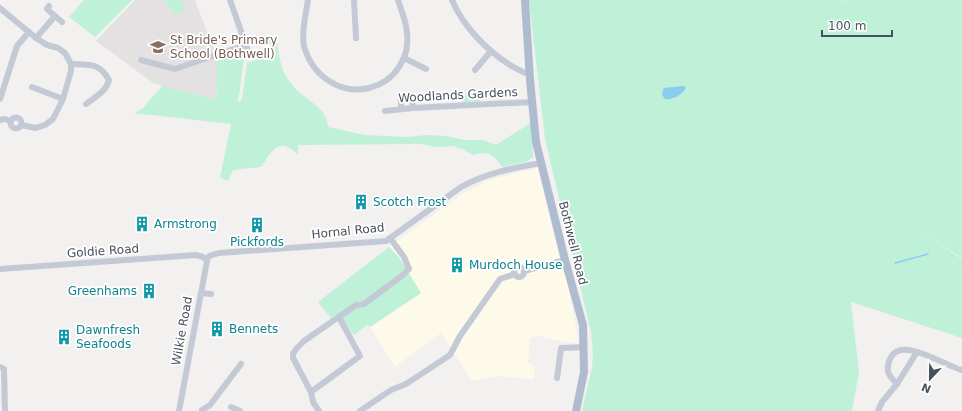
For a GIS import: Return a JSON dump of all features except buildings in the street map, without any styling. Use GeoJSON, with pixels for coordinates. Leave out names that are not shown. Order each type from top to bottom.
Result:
{"type":"FeatureCollection","features":[{"type":"Feature","properties":{"kind":"main road","name":"Bothwell Road"},"geometry":{"type":"LineString","coordinates":[[525,0],[536,142],[565,260],[583,324],[584,372],[576,411]]}},
{"type":"Feature","properties":{"kind":"street"},"geometry":{"type":"LineString","coordinates":[[141,60],[175,69],[246,48],[230,0]]}},
{"type":"Feature","properties":{"kind":"street"},"geometry":{"type":"LineString","coordinates":[[308,0],[304,27],[304,44],[309,57],[316,70],[325,79],[335,85],[350,90],[376,86],[392,75],[404,58],[408,34],[406,22],[398,0]]}},
{"type":"Feature","properties":{"kind":"street"},"geometry":{"type":"LineString","coordinates":[[354,0],[356,38]]}},
{"type":"Feature","properties":{"kind":"street"},"geometry":{"type":"LineString","coordinates":[[452,0],[475,35],[491,51],[530,78]]}},
{"type":"Feature","properties":{"kind":"street"},"geometry":{"type":"LineString","coordinates":[[49,6],[46,9],[62,22]]}},
{"type":"Feature","properties":{"kind":"street"},"geometry":{"type":"LineString","coordinates":[[0,8],[36,38],[47,45],[58,48],[66,53],[71,64],[71,71],[63,99],[53,119],[45,125],[36,128],[21,125],[19,128],[15,128],[12,127],[11,121],[5,119],[0,120]]}},
{"type":"Feature","properties":{"kind":"street"},"geometry":{"type":"LineString","coordinates":[[36,38],[55,16]]}},
{"type":"Feature","properties":{"kind":"street"},"geometry":{"type":"LineString","coordinates":[[0,99],[16,46],[29,32]]}},
{"type":"Feature","properties":{"kind":"street"},"geometry":{"type":"LineString","coordinates":[[475,70],[491,51]]}},
{"type":"Feature","properties":{"kind":"street"},"geometry":{"type":"LineString","coordinates":[[404,58],[426,69]]}},
{"type":"Feature","properties":{"kind":"street"},"geometry":{"type":"LineString","coordinates":[[71,64],[90,64],[97,67],[108,80],[107,86],[86,104]]}},
{"type":"Feature","properties":{"kind":"street"},"geometry":{"type":"LineString","coordinates":[[32,87],[40,88],[63,99]]}},
{"type":"Feature","properties":{"kind":"street"},"geometry":{"type":"LineString","coordinates":[[91,91],[95,97]]}},
{"type":"Feature","properties":{"kind":"street","name":"Woodlands Gardens"},"geometry":{"type":"LineString","coordinates":[[385,110],[401,109],[401,100],[412,99],[413,108],[532,102]]}},
{"type":"Feature","properties":{"kind":"street","name":"Hornal Road"},"geometry":{"type":"LineString","coordinates":[[208,258],[219,253],[386,241],[472,180],[508,169],[541,164]]}},
{"type":"Feature","properties":{"kind":"street"},"geometry":{"type":"LineString","coordinates":[[319,411],[313,402],[311,392],[293,358],[293,354],[304,341],[356,305],[364,304],[369,301],[404,275],[409,269],[404,257],[390,238]]}},
{"type":"Feature","properties":{"kind":"street","name":"Goldie Road"},"geometry":{"type":"LineString","coordinates":[[0,269],[196,255],[208,258]]}},
{"type":"Feature","properties":{"kind":"street","name":"Wilkie Road"},"geometry":{"type":"LineString","coordinates":[[179,411],[208,258]]}},
{"type":"Feature","properties":{"kind":"street"},"geometry":{"type":"LineString","coordinates":[[360,411],[391,390],[406,384],[450,355],[460,336],[500,279],[515,274],[517,276],[521,276],[524,274],[524,271],[565,260]]}},
{"type":"Feature","properties":{"kind":"street"},"geometry":{"type":"LineString","coordinates":[[201,293],[211,294]]}},
{"type":"Feature","properties":{"kind":"street"},"geometry":{"type":"LineString","coordinates":[[311,392],[360,356],[339,317]]}},
{"type":"Feature","properties":{"kind":"street"},"geometry":{"type":"LineString","coordinates":[[557,378],[561,348],[584,347]]}},
{"type":"Feature","properties":{"kind":"street"},"geometry":{"type":"LineString","coordinates":[[897,384],[890,377],[888,362],[892,353],[901,350],[917,352],[962,370]]}},
{"type":"Feature","properties":{"kind":"street"},"geometry":{"type":"LineString","coordinates":[[878,411],[882,402],[897,384],[917,352]]}},
{"type":"Feature","properties":{"kind":"street"},"geometry":{"type":"LineString","coordinates":[[200,411],[210,405],[241,364]]}},
{"type":"Feature","properties":{"kind":"street"},"geometry":{"type":"LineString","coordinates":[[0,367],[4,369],[3,410]]}},
{"type":"Feature","properties":{"kind":"street"},"geometry":{"type":"LineString","coordinates":[[231,407],[240,411]]}},
{"type":"Feature","properties":{"kind":"shaded area","name":"St Bride's Primary School (Bothwell)"},"geometry":{"type":"Polygon","coordinates":[[[135,0],[195,0],[217,58],[216,99],[162,86],[152,82],[96,41],[135,0]]]}},
{"type":"Feature","properties":{"kind":"shaded area"},"geometry":{"type":"Polygon","coordinates":[[[538,168],[561,263],[566,275],[579,344],[538,336],[530,338],[528,362],[535,367],[534,379],[499,376],[472,381],[441,333],[395,367],[370,327],[421,293],[399,257],[389,247],[461,195],[489,180],[538,168]]]}},
{"type":"Feature","properties":{"kind":"green space"},"geometry":{"type":"Polygon","coordinates":[[[84,0],[132,0],[95,37],[69,17],[84,0]]]}},
{"type":"Feature","properties":{"kind":"green space"},"geometry":{"type":"Polygon","coordinates":[[[164,0],[180,0],[186,8],[176,15],[164,0]]]}},
{"type":"Feature","properties":{"kind":"green space"},"geometry":{"type":"Polygon","coordinates":[[[529,0],[846,0],[839,7],[847,0],[962,0],[962,258],[913,226],[962,259],[962,338],[851,302],[859,372],[852,411],[582,411],[592,368],[593,353],[591,332],[545,139],[529,0]]]}},
{"type":"Feature","properties":{"kind":"green space"},"geometry":{"type":"Polygon","coordinates":[[[276,36],[284,73],[297,90],[323,113],[328,127],[365,135],[407,137],[427,135],[447,136],[464,140],[483,140],[496,145],[532,122],[533,157],[526,162],[502,167],[490,154],[483,153],[473,155],[453,146],[436,147],[420,144],[298,145],[298,155],[291,149],[281,146],[273,151],[261,167],[233,170],[228,181],[220,178],[231,124],[134,113],[142,109],[162,86],[216,99],[217,58],[238,51],[243,52],[244,58],[238,103],[242,99],[247,63],[271,55],[269,39],[276,36]]]}},
{"type":"Feature","properties":{"kind":"green space"},"geometry":{"type":"Polygon","coordinates":[[[480,93],[480,102],[463,103],[462,95],[480,93]]]}},
{"type":"Feature","properties":{"kind":"green space"},"geometry":{"type":"Polygon","coordinates":[[[389,247],[399,257],[421,293],[370,327],[368,324],[354,335],[338,314],[331,318],[318,302],[389,247]]]}},
{"type":"Feature","properties":{"kind":"water"},"geometry":{"type":"Polygon","coordinates":[[[684,86],[686,88],[682,93],[671,99],[665,99],[662,95],[663,89],[684,86]]]}},
{"type":"Feature","properties":{"kind":"waterway"},"geometry":{"type":"LineString","coordinates":[[895,263],[928,254]]}},
{"type":"Feature","properties":{"kind":"place","name":"St Bride's Primary School (Bothwell)"},"geometry":{"type":"Point","coordinates":[158,47]}},
{"type":"Feature","properties":{"kind":"place","name":"Scotch Frost"},"geometry":{"type":"Point","coordinates":[361,202]}},
{"type":"Feature","properties":{"kind":"place","name":"Armstrong"},"geometry":{"type":"Point","coordinates":[142,224]}},
{"type":"Feature","properties":{"kind":"place","name":"Pickfords"},"geometry":{"type":"Point","coordinates":[257,225]}},
{"type":"Feature","properties":{"kind":"place","name":"Murdoch House"},"geometry":{"type":"Point","coordinates":[457,265]}},
{"type":"Feature","properties":{"kind":"place","name":"Greenhams"},"geometry":{"type":"Point","coordinates":[149,291]}},
{"type":"Feature","properties":{"kind":"place","name":"Bennets"},"geometry":{"type":"Point","coordinates":[217,329]}},
{"type":"Feature","properties":{"kind":"place","name":"Dawnfresh Seafoods"},"geometry":{"type":"Point","coordinates":[64,337]}}]}
